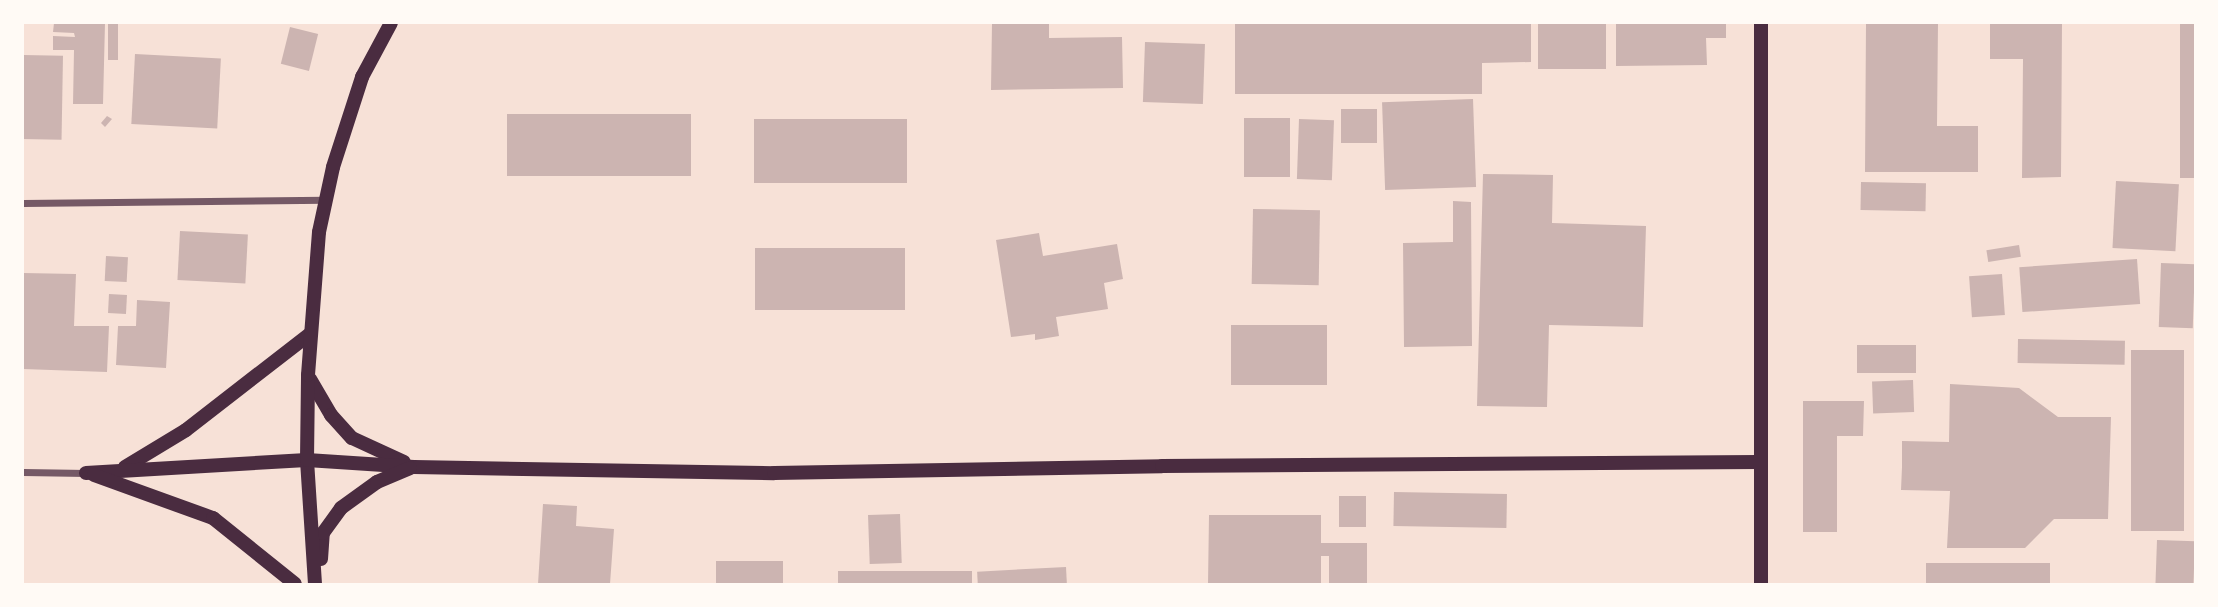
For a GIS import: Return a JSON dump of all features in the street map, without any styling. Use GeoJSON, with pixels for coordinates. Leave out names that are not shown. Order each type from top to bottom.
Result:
{"type":"FeatureCollection","features":[{"type":"Feature","properties":{"kind":"main road"},"geometry":{"type":"LineString","coordinates":[[317,584],[307,460],[308,375],[325,200],[362,77],[391,23]]}},
{"type":"Feature","properties":{"kind":"main road"},"geometry":{"type":"LineString","coordinates":[[1761,584],[1759,462],[1762,23]]}},
{"type":"Feature","properties":{"kind":"main road"},"geometry":{"type":"LineString","coordinates":[[86,473],[117,470],[147,456],[186,430],[311,333]]}},
{"type":"Feature","properties":{"kind":"main road"},"geometry":{"type":"LineString","coordinates":[[308,375],[331,415],[352,438],[414,467]]}},
{"type":"Feature","properties":{"kind":"main road"},"geometry":{"type":"LineString","coordinates":[[86,473],[307,460],[414,467],[774,473],[1176,466],[1759,462]]}},
{"type":"Feature","properties":{"kind":"main road"},"geometry":{"type":"LineString","coordinates":[[317,584],[323,533],[341,508],[377,482],[414,467]]}},
{"type":"Feature","properties":{"kind":"main road"},"geometry":{"type":"LineString","coordinates":[[86,473],[213,519],[295,584]]}},
{"type":"Feature","properties":{"kind":"street"},"geometry":{"type":"LineString","coordinates":[[23,203],[325,200]]}},
{"type":"Feature","properties":{"kind":"street"},"geometry":{"type":"LineString","coordinates":[[23,472],[86,473]]}},
{"type":"Feature","properties":{"kind":"building"},"geometry":{"type":"Polygon","coordinates":[[[54,23],[105,23],[103,104],[73,104],[74,50],[53,50],[53,36],[75,37],[74,33],[53,32],[54,23]]]}},
{"type":"Feature","properties":{"kind":"building"},"geometry":{"type":"Polygon","coordinates":[[[108,23],[118,23],[118,60],[108,60],[108,23]]]}},
{"type":"Feature","properties":{"kind":"building"},"geometry":{"type":"Polygon","coordinates":[[[992,23],[1049,23],[1049,38],[1122,37],[1123,88],[991,90],[992,23]]]}},
{"type":"Feature","properties":{"kind":"building"},"geometry":{"type":"Polygon","coordinates":[[[1235,23],[1531,23],[1531,62],[1482,63],[1482,94],[1235,94],[1235,23]]]}},
{"type":"Feature","properties":{"kind":"building"},"geometry":{"type":"Polygon","coordinates":[[[1538,23],[1606,23],[1606,69],[1538,69],[1538,23]]]}},
{"type":"Feature","properties":{"kind":"building"},"geometry":{"type":"Polygon","coordinates":[[[1616,23],[1726,23],[1726,38],[1706,38],[1707,65],[1616,66],[1616,23]]]}},
{"type":"Feature","properties":{"kind":"building"},"geometry":{"type":"Polygon","coordinates":[[[1866,23],[1938,23],[1937,126],[1978,126],[1978,172],[1865,172],[1866,23]]]}},
{"type":"Feature","properties":{"kind":"building"},"geometry":{"type":"Polygon","coordinates":[[[1990,23],[2062,23],[2061,177],[2022,178],[2023,59],[1990,59],[1990,23]]]}},
{"type":"Feature","properties":{"kind":"building"},"geometry":{"type":"Polygon","coordinates":[[[2180,23],[2195,23],[2195,178],[2180,178],[2180,23]]]}},
{"type":"Feature","properties":{"kind":"building"},"geometry":{"type":"Polygon","coordinates":[[[290,27],[318,34],[309,71],[281,64],[290,27]]]}},
{"type":"Feature","properties":{"kind":"building"},"geometry":{"type":"Polygon","coordinates":[[[1145,42],[1205,44],[1203,104],[1143,102],[1145,42]]]}},
{"type":"Feature","properties":{"kind":"building"},"geometry":{"type":"Polygon","coordinates":[[[135,54],[221,59],[217,128],[131,124],[135,54]]]}},
{"type":"Feature","properties":{"kind":"building"},"geometry":{"type":"Polygon","coordinates":[[[23,55],[63,56],[62,140],[23,139],[23,55]]]}},
{"type":"Feature","properties":{"kind":"building"},"geometry":{"type":"Polygon","coordinates":[[[1473,99],[1476,187],[1385,190],[1382,102],[1473,99]]]}},
{"type":"Feature","properties":{"kind":"building"},"geometry":{"type":"Polygon","coordinates":[[[1341,109],[1377,109],[1377,143],[1341,143],[1341,109]]]}},
{"type":"Feature","properties":{"kind":"building"},"geometry":{"type":"Polygon","coordinates":[[[507,114],[691,114],[691,176],[507,176],[507,114]]]}},
{"type":"Feature","properties":{"kind":"building"},"geometry":{"type":"Polygon","coordinates":[[[107,116],[112,119],[105,127],[101,123],[107,116]]]}},
{"type":"Feature","properties":{"kind":"building"},"geometry":{"type":"Polygon","coordinates":[[[1244,118],[1290,118],[1290,177],[1244,177],[1244,118]]]}},
{"type":"Feature","properties":{"kind":"building"},"geometry":{"type":"Polygon","coordinates":[[[754,119],[907,119],[907,183],[754,183],[754,119]]]}},
{"type":"Feature","properties":{"kind":"building"},"geometry":{"type":"Polygon","coordinates":[[[1299,119],[1334,120],[1332,180],[1297,179],[1299,119]]]}},
{"type":"Feature","properties":{"kind":"building"},"geometry":{"type":"Polygon","coordinates":[[[1483,174],[1553,175],[1552,223],[1646,226],[1643,327],[1549,325],[1547,407],[1477,406],[1483,174]]]}},
{"type":"Feature","properties":{"kind":"building"},"geometry":{"type":"Polygon","coordinates":[[[2116,181],[2179,184],[2175,251],[2112,248],[2116,181]]]}},
{"type":"Feature","properties":{"kind":"building"},"geometry":{"type":"Polygon","coordinates":[[[1861,182],[1926,183],[1926,211],[1861,210],[1861,182]]]}},
{"type":"Feature","properties":{"kind":"building"},"geometry":{"type":"Polygon","coordinates":[[[1453,201],[1471,202],[1472,346],[1404,347],[1403,243],[1453,242],[1453,201]]]}},
{"type":"Feature","properties":{"kind":"building"},"geometry":{"type":"Polygon","coordinates":[[[1253,209],[1320,210],[1319,285],[1252,284],[1253,209]]]}},
{"type":"Feature","properties":{"kind":"building"},"geometry":{"type":"Polygon","coordinates":[[[180,231],[248,235],[245,283],[177,280],[180,231]]]}},
{"type":"Feature","properties":{"kind":"building"},"geometry":{"type":"Polygon","coordinates":[[[1039,233],[1043,256],[1117,244],[1123,279],[1104,283],[1108,309],[1056,317],[1059,336],[1035,340],[1035,334],[1011,337],[996,240],[1039,233]]]}},
{"type":"Feature","properties":{"kind":"building"},"geometry":{"type":"Polygon","coordinates":[[[2019,245],[2021,257],[1988,262],[1986,250],[2019,245]]]}},
{"type":"Feature","properties":{"kind":"building"},"geometry":{"type":"Polygon","coordinates":[[[755,248],[905,248],[905,310],[755,310],[755,248]]]}},
{"type":"Feature","properties":{"kind":"building"},"geometry":{"type":"Polygon","coordinates":[[[106,256],[128,257],[127,282],[105,281],[106,256]]]}},
{"type":"Feature","properties":{"kind":"building"},"geometry":{"type":"Polygon","coordinates":[[[2137,259],[2140,304],[2022,312],[2019,267],[2137,259]]]}},
{"type":"Feature","properties":{"kind":"building"},"geometry":{"type":"Polygon","coordinates":[[[2161,263],[2195,264],[2193,328],[2159,327],[2161,263]]]}},
{"type":"Feature","properties":{"kind":"building"},"geometry":{"type":"Polygon","coordinates":[[[23,273],[76,274],[74,326],[109,326],[107,372],[23,369],[23,273]]]}},
{"type":"Feature","properties":{"kind":"building"},"geometry":{"type":"Polygon","coordinates":[[[2002,274],[2005,315],[1972,317],[1969,276],[2002,274]]]}},
{"type":"Feature","properties":{"kind":"building"},"geometry":{"type":"Polygon","coordinates":[[[109,294],[127,295],[126,314],[108,313],[109,294]]]}},
{"type":"Feature","properties":{"kind":"building"},"geometry":{"type":"Polygon","coordinates":[[[137,300],[170,302],[166,368],[116,365],[118,326],[136,326],[137,300]]]}},
{"type":"Feature","properties":{"kind":"building"},"geometry":{"type":"Polygon","coordinates":[[[1231,325],[1327,325],[1327,385],[1231,385],[1231,325]]]}},
{"type":"Feature","properties":{"kind":"building"},"geometry":{"type":"Polygon","coordinates":[[[2018,339],[2125,341],[2125,365],[2018,363],[2018,339]]]}},
{"type":"Feature","properties":{"kind":"building"},"geometry":{"type":"Polygon","coordinates":[[[1857,345],[1916,345],[1916,373],[1857,373],[1857,345]]]}},
{"type":"Feature","properties":{"kind":"building"},"geometry":{"type":"Polygon","coordinates":[[[2131,350],[2184,350],[2184,531],[2131,531],[2131,350]]]}},
{"type":"Feature","properties":{"kind":"building"},"geometry":{"type":"Polygon","coordinates":[[[1913,380],[1914,412],[1873,413],[1872,381],[1913,380]]]}},
{"type":"Feature","properties":{"kind":"building"},"geometry":{"type":"Polygon","coordinates":[[[1950,384],[2019,388],[2058,417],[2111,417],[2108,519],[2054,519],[2025,548],[1947,548],[1950,491],[1901,490],[1902,441],[1949,442],[1950,384]]]}},
{"type":"Feature","properties":{"kind":"building"},"geometry":{"type":"Polygon","coordinates":[[[1803,401],[1864,401],[1863,436],[1837,436],[1837,532],[1803,532],[1803,401]]]}},
{"type":"Feature","properties":{"kind":"building"},"geometry":{"type":"Polygon","coordinates":[[[1394,492],[1507,494],[1506,528],[1393,526],[1394,492]]]}},
{"type":"Feature","properties":{"kind":"building"},"geometry":{"type":"Polygon","coordinates":[[[1339,496],[1366,496],[1366,527],[1339,527],[1339,496]]]}},
{"type":"Feature","properties":{"kind":"building"},"geometry":{"type":"Polygon","coordinates":[[[543,504],[577,506],[576,526],[614,529],[610,584],[538,584],[543,504]]]}},
{"type":"Feature","properties":{"kind":"building"},"geometry":{"type":"Polygon","coordinates":[[[900,514],[902,563],[870,564],[868,515],[900,514]]]}},
{"type":"Feature","properties":{"kind":"building"},"geometry":{"type":"Polygon","coordinates":[[[1209,515],[1321,515],[1321,543],[1367,543],[1367,584],[1329,584],[1329,556],[1321,556],[1321,584],[1208,584],[1209,515]]]}},
{"type":"Feature","properties":{"kind":"building"},"geometry":{"type":"Polygon","coordinates":[[[2157,540],[2195,541],[2193,584],[2155,584],[2157,540]]]}},
{"type":"Feature","properties":{"kind":"building"},"geometry":{"type":"Polygon","coordinates":[[[716,561],[783,561],[783,584],[716,584],[716,561]]]}},
{"type":"Feature","properties":{"kind":"building"},"geometry":{"type":"Polygon","coordinates":[[[1926,563],[2050,563],[2050,584],[1926,584],[1926,563]]]}},
{"type":"Feature","properties":{"kind":"building"},"geometry":{"type":"Polygon","coordinates":[[[1066,567],[1067,584],[978,584],[977,572],[1066,567]]]}},
{"type":"Feature","properties":{"kind":"building"},"geometry":{"type":"Polygon","coordinates":[[[838,571],[972,571],[972,584],[838,584],[838,571]]]}}]}
